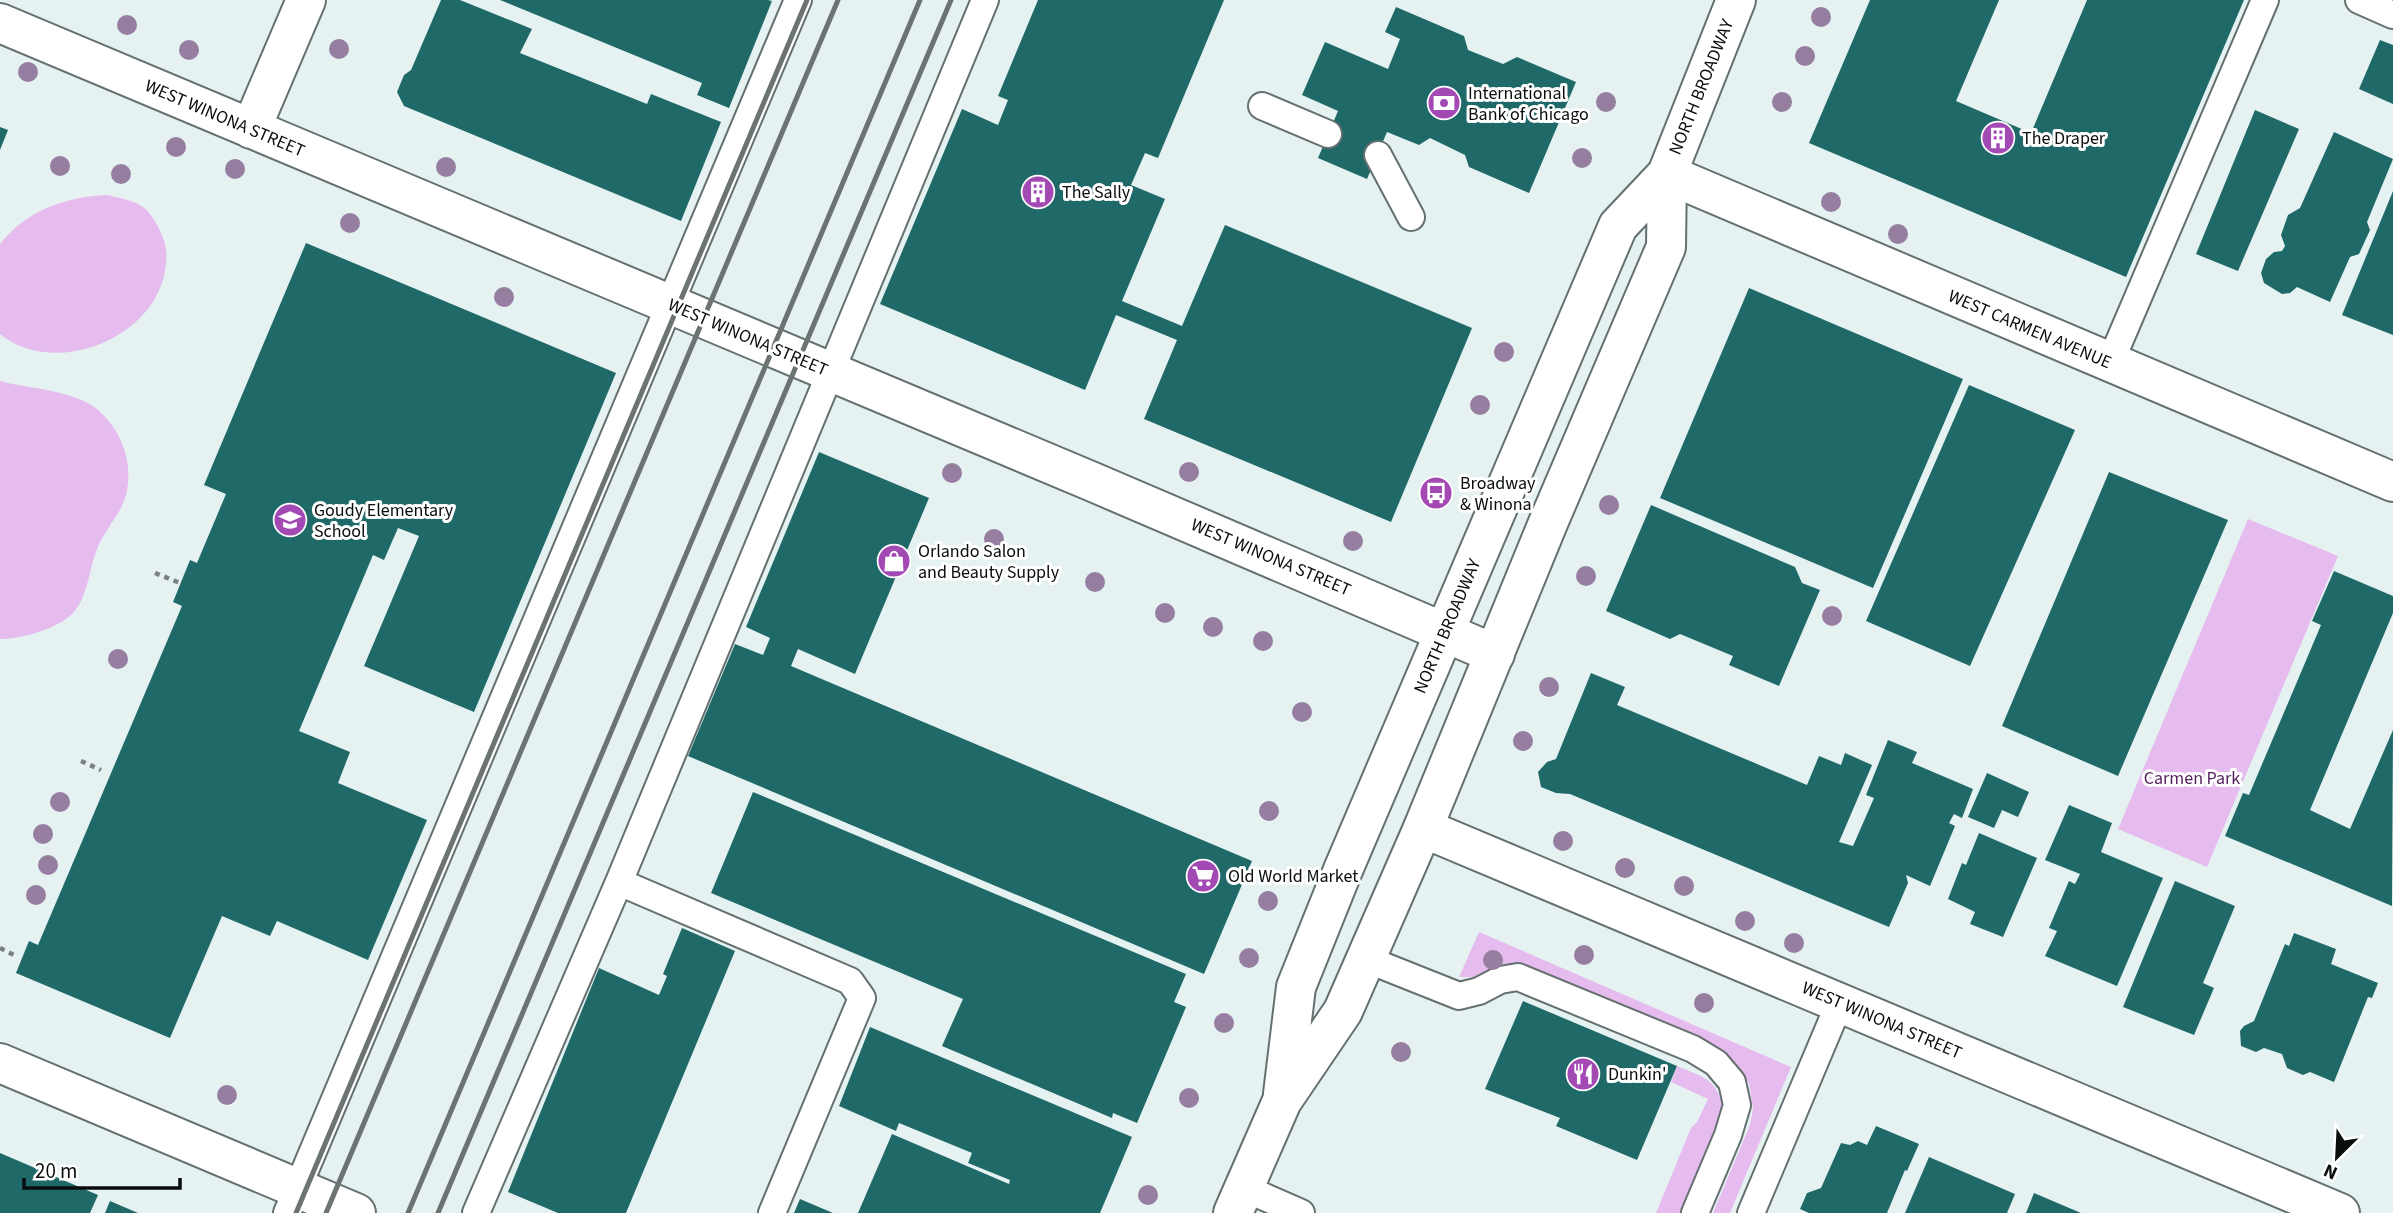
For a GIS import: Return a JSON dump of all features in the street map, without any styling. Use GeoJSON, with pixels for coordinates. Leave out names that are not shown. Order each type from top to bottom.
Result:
{"type":"FeatureCollection","features":[{"type":"Feature","properties":{"kind":"street"},"geometry":{"type":"LineString","coordinates":[[251,129],[306,0]]}},
{"type":"Feature","properties":{"kind":"street","name":"NORTH BROADWAY"},"geometry":{"type":"LineString","coordinates":[[1238,1200],[1282,1101],[1343,1011],[1423,828],[1666,247],[1667,174],[1736,0]]}},
{"type":"Feature","properties":{"kind":"street","name":"WEST WINONA STREET"},"geometry":{"type":"LineString","coordinates":[[0,23],[830,371],[1495,654]]}},
{"type":"Feature","properties":{"kind":"street","name":"NORTH BROADWAY"},"geometry":{"type":"LineString","coordinates":[[1282,1101],[1296,987],[1343,870],[1618,226],[1667,174]]}},
{"type":"Feature","properties":{"kind":"street","name":"WEST CARMEN AVENUE"},"geometry":{"type":"LineString","coordinates":[[1667,174],[2393,482]]}},
{"type":"Feature","properties":{"kind":"street","name":"WEST WINONA STREET"},"geometry":{"type":"LineString","coordinates":[[1423,828],[2340,1213]]}},
{"type":"Feature","properties":{"kind":"street"},"geometry":{"type":"LineString","coordinates":[[0,1063],[292,1201],[356,1213]]}},
{"type":"Feature","properties":{"kind":"lane"},"geometry":{"type":"LineString","coordinates":[[292,1201],[798,0]]}},
{"type":"Feature","properties":{"kind":"lane"},"geometry":{"type":"LineString","coordinates":[[476,1213],[619,882],[985,0]]}},
{"type":"Feature","properties":{"kind":"lane"},"geometry":{"type":"LineString","coordinates":[[2110,363],[2265,0]]}},
{"type":"Feature","properties":{"kind":"lane"},"geometry":{"type":"LineString","coordinates":[[2359,0],[2393,15]]}},
{"type":"Feature","properties":{"kind":"lane"},"geometry":{"type":"LineString","coordinates":[[1262,106],[1328,134]]}},
{"type":"Feature","properties":{"kind":"lane"},"geometry":{"type":"LineString","coordinates":[[1378,155],[1411,217]]}},
{"type":"Feature","properties":{"kind":"lane"},"geometry":{"type":"LineString","coordinates":[[619,882],[850,981],[862,998],[772,1213]]}},
{"type":"Feature","properties":{"kind":"lane"},"geometry":{"type":"LineString","coordinates":[[1366,959],[1459,996],[1479,991],[1500,980],[1518,977],[1693,1049],[1716,1063],[1732,1082],[1737,1105],[1728,1135],[1695,1213]]}},
{"type":"Feature","properties":{"kind":"lane"},"geometry":{"type":"LineString","coordinates":[[1751,1213],[1840,1002]]}},
{"type":"Feature","properties":{"kind":"lane"},"geometry":{"type":"LineString","coordinates":[[1238,1200],[1301,1213]]}},
{"type":"Feature","properties":{"kind":"path"},"geometry":{"type":"LineString","coordinates":[[155,573],[180,583]]}},
{"type":"Feature","properties":{"kind":"path"},"geometry":{"type":"LineString","coordinates":[[81,761],[101,770]]}},
{"type":"Feature","properties":{"kind":"path"},"geometry":{"type":"LineString","coordinates":[[0,948],[14,954]]}},
{"type":"Feature","properties":{"kind":"green space"},"geometry":{"type":"Polygon","coordinates":[[[107,195],[143,207],[154,219],[164,239],[166,256],[163,280],[153,302],[137,321],[117,336],[94,346],[69,352],[45,352],[21,346],[0,334],[0,244],[22,222],[48,208],[62,202],[107,195]]]}},
{"type":"Feature","properties":{"kind":"green space"},"geometry":{"type":"Polygon","coordinates":[[[0,381],[64,394],[97,409],[114,428],[128,463],[124,501],[99,545],[78,606],[66,619],[43,631],[8,639],[0,639],[0,381]]]}},
{"type":"Feature","properties":{"kind":"green space","name":"Carmen Park"},"geometry":{"type":"Polygon","coordinates":[[[2248,519],[2338,556],[2207,867],[2118,829],[2248,519]]]}},
{"type":"Feature","properties":{"kind":"green space"},"geometry":{"type":"Polygon","coordinates":[[[1479,932],[1791,1067],[1730,1213],[1713,1213],[1750,1125],[1753,1109],[1749,1083],[1733,1061],[1723,1053],[1496,973],[1459,977],[1479,932]]]}},
{"type":"Feature","properties":{"kind":"green space"},"geometry":{"type":"Polygon","coordinates":[[[1677,1066],[1712,1084],[1723,1107],[1681,1213],[1656,1213],[1691,1128],[1697,1122],[1708,1099],[1671,1082],[1677,1066]]]}},
{"type":"Feature","properties":{"kind":"building"},"geometry":{"type":"Polygon","coordinates":[[[441,0],[460,0],[532,29],[520,53],[647,104],[651,94],[721,122],[681,221],[404,106],[397,92],[404,75],[411,70],[441,0]]]}},
{"type":"Feature","properties":{"kind":"building"},"geometry":{"type":"Polygon","coordinates":[[[500,0],[772,1],[729,108],[697,95],[702,83],[500,0]]]}},
{"type":"Feature","properties":{"kind":"building"},"geometry":{"type":"Polygon","coordinates":[[[1038,0],[1224,0],[1158,158],[1145,153],[1131,185],[1165,199],[1122,301],[1182,326],[1225,225],[1472,328],[1391,522],[1144,419],[1177,340],[1116,315],[1085,390],[880,304],[962,109],[998,125],[1008,100],[998,96],[1038,0]]]}},
{"type":"Feature","properties":{"kind":"building","name":"The Draper"},"geometry":{"type":"Polygon","coordinates":[[[1870,0],[1999,0],[1956,101],[2031,133],[2087,0],[2244,0],[2126,277],[1809,143],[1870,0]]]}},
{"type":"Feature","properties":{"kind":"building","name":"International Bank of Chicago"},"geometry":{"type":"Polygon","coordinates":[[[1396,7],[1464,36],[1468,50],[1503,64],[1517,57],[1576,82],[1529,193],[1469,167],[1465,155],[1430,138],[1419,145],[1387,132],[1367,179],[1318,158],[1338,111],[1302,95],[1325,42],[1388,69],[1400,39],[1385,32],[1396,7]]]}},
{"type":"Feature","properties":{"kind":"building"},"geometry":{"type":"Polygon","coordinates":[[[2380,40],[2393,45],[2393,104],[2359,89],[2380,40]]]}},
{"type":"Feature","properties":{"kind":"building"},"geometry":{"type":"Polygon","coordinates":[[[2255,110],[2299,129],[2238,271],[2196,254],[2255,110]]]}},
{"type":"Feature","properties":{"kind":"building"},"geometry":{"type":"Polygon","coordinates":[[[0,127],[8,130],[0,150],[0,127]]]}},
{"type":"Feature","properties":{"kind":"building"},"geometry":{"type":"Polygon","coordinates":[[[2334,132],[2393,159],[2367,222],[2370,230],[2359,254],[2350,257],[2330,302],[2297,287],[2290,293],[2282,294],[2264,283],[2261,273],[2266,259],[2274,252],[2282,251],[2285,246],[2281,235],[2288,215],[2300,208],[2334,132]]]}},
{"type":"Feature","properties":{"kind":"building"},"geometry":{"type":"Polygon","coordinates":[[[2393,191],[2393,335],[2342,315],[2393,191]]]}},
{"type":"Feature","properties":{"kind":"building"},"geometry":{"type":"Polygon","coordinates":[[[306,243],[616,373],[474,712],[364,666],[419,536],[398,528],[384,560],[373,555],[299,731],[350,752],[338,783],[427,820],[368,960],[277,921],[270,936],[222,916],[170,1038],[16,973],[29,941],[38,945],[182,606],[173,602],[190,560],[197,563],[226,494],[204,485],[306,243]]]}},
{"type":"Feature","properties":{"kind":"building"},"geometry":{"type":"Polygon","coordinates":[[[1749,288],[1963,379],[1873,588],[1660,498],[1749,288]]]}},
{"type":"Feature","properties":{"kind":"building"},"geometry":{"type":"Polygon","coordinates":[[[1969,385],[2075,430],[1970,666],[1866,621],[1969,385]]]}},
{"type":"Feature","properties":{"kind":"building"},"geometry":{"type":"Polygon","coordinates":[[[819,452],[929,498],[855,674],[798,649],[791,666],[1252,861],[1204,974],[688,756],[735,644],[763,655],[770,638],[746,627],[819,452]]]}},
{"type":"Feature","properties":{"kind":"building"},"geometry":{"type":"Polygon","coordinates":[[[2109,472],[2228,520],[2118,776],[2002,726],[2109,472]]]}},
{"type":"Feature","properties":{"kind":"building"},"geometry":{"type":"Polygon","coordinates":[[[1651,505],[1795,567],[1802,583],[1820,590],[1779,686],[1729,665],[1733,656],[1680,634],[1670,639],[1606,611],[1651,505]]]}},
{"type":"Feature","properties":{"kind":"building"},"geometry":{"type":"Polygon","coordinates":[[[2334,571],[2393,596],[2393,613],[2310,810],[2350,829],[2393,730],[2392,906],[2225,836],[2243,793],[2249,795],[2321,625],[2312,621],[2334,571]]]}},
{"type":"Feature","properties":{"kind":"building"},"geometry":{"type":"Polygon","coordinates":[[[1591,673],[1625,687],[1617,705],[1807,785],[1819,756],[1841,765],[1845,753],[1872,765],[1839,842],[1853,846],[1874,798],[1866,795],[1888,740],[1917,752],[1912,763],[1973,789],[1962,818],[1954,814],[1949,823],[1955,826],[1930,886],[1906,875],[1908,883],[1889,927],[1570,794],[1556,793],[1541,787],[1538,772],[1547,762],[1556,759],[1591,673]]]}},
{"type":"Feature","properties":{"kind":"building"},"geometry":{"type":"Polygon","coordinates":[[[1987,773],[2029,792],[2018,817],[2002,810],[1994,828],[1968,817],[1987,773]]]}},
{"type":"Feature","properties":{"kind":"building"},"geometry":{"type":"Polygon","coordinates":[[[753,792],[1186,974],[1174,1002],[1186,1007],[1137,1123],[1113,1113],[1112,1118],[942,1046],[963,999],[711,893],[753,792]]]}},
{"type":"Feature","properties":{"kind":"building"},"geometry":{"type":"Polygon","coordinates":[[[2069,805],[2112,823],[2101,852],[2163,878],[2117,986],[2045,956],[2057,931],[2049,928],[2069,881],[2075,884],[2080,874],[2045,860],[2069,805]]]}},
{"type":"Feature","properties":{"kind":"building"},"geometry":{"type":"Polygon","coordinates":[[[1979,833],[2037,858],[2003,937],[1970,924],[1975,912],[1948,899],[1962,863],[1966,865],[1979,833]]]}},
{"type":"Feature","properties":{"kind":"building"},"geometry":{"type":"Polygon","coordinates":[[[2175,881],[2235,906],[2203,983],[2214,988],[2194,1035],[2123,1007],[2175,881]]]}},
{"type":"Feature","properties":{"kind":"building"},"geometry":{"type":"Polygon","coordinates":[[[682,928],[735,951],[626,1213],[558,1213],[508,1192],[599,968],[659,995],[667,976],[663,974],[682,928]]]}},
{"type":"Feature","properties":{"kind":"building"},"geometry":{"type":"Polygon","coordinates":[[[2294,933],[2336,949],[2331,964],[2378,983],[2372,998],[2368,997],[2334,1082],[2310,1072],[2303,1075],[2287,1068],[2282,1054],[2264,1048],[2256,1052],[2241,1046],[2240,1031],[2254,1021],[2285,944],[2289,946],[2294,933]]]}},
{"type":"Feature","properties":{"kind":"building","name":"Dunkin'"},"geometry":{"type":"Polygon","coordinates":[[[1523,1001],[1677,1066],[1637,1160],[1556,1126],[1560,1118],[1485,1089],[1523,1001]]]}},
{"type":"Feature","properties":{"kind":"building"},"geometry":{"type":"Polygon","coordinates":[[[870,1027],[1132,1137],[1100,1213],[858,1213],[892,1134],[1009,1184],[1010,1180],[968,1163],[972,1153],[899,1123],[896,1131],[839,1106],[870,1027]]]}},
{"type":"Feature","properties":{"kind":"building"},"geometry":{"type":"Polygon","coordinates":[[[1876,1126],[1919,1144],[1887,1213],[1809,1213],[1800,1209],[1807,1193],[1821,1188],[1841,1143],[1850,1145],[1858,1141],[1867,1145],[1876,1126]]]}},
{"type":"Feature","properties":{"kind":"building"},"geometry":{"type":"Polygon","coordinates":[[[0,1153],[98,1195],[90,1213],[0,1213],[0,1153]]]}},
{"type":"Feature","properties":{"kind":"building"},"geometry":{"type":"Polygon","coordinates":[[[1929,1157],[2015,1194],[2007,1213],[1905,1213],[1929,1157]]]}},
{"type":"Feature","properties":{"kind":"building"},"geometry":{"type":"Polygon","coordinates":[[[2034,1193],[2081,1213],[2026,1213],[2034,1193]]]}},
{"type":"Feature","properties":{"kind":"building"},"geometry":{"type":"Polygon","coordinates":[[[800,1199],[833,1213],[794,1213],[800,1199]]]}},
{"type":"Feature","properties":{"kind":"building"},"geometry":{"type":"Polygon","coordinates":[[[110,1201],[138,1213],[105,1213],[110,1201]]]}},
{"type":"Feature","properties":{"kind":"railway"},"geometry":{"type":"LineString","coordinates":[[296,1213],[807,0]]}},
{"type":"Feature","properties":{"kind":"railway"},"geometry":{"type":"LineString","coordinates":[[326,1213],[838,0]]}},
{"type":"Feature","properties":{"kind":"railway"},"geometry":{"type":"LineString","coordinates":[[408,1213],[920,0]]}},
{"type":"Feature","properties":{"kind":"railway"},"geometry":{"type":"LineString","coordinates":[[438,1213],[951,0]]}},
{"type":"Feature","properties":{"kind":"place","name":"International Bank of Chicago"},"geometry":{"type":"Point","coordinates":[1444,103]}},
{"type":"Feature","properties":{"kind":"place","name":"The Draper"},"geometry":{"type":"Point","coordinates":[1998,138]}},
{"type":"Feature","properties":{"kind":"place","name":"The Sally"},"geometry":{"type":"Point","coordinates":[1038,192]}},
{"type":"Feature","properties":{"kind":"place","name":"Broadway & Winona"},"geometry":{"type":"Point","coordinates":[1436,493]}},
{"type":"Feature","properties":{"kind":"place","name":"Goudy Elementary School"},"geometry":{"type":"Point","coordinates":[290,520]}},
{"type":"Feature","properties":{"kind":"place","name":"Orlando Salon and Beauty Supply"},"geometry":{"type":"Point","coordinates":[894,561]}},
{"type":"Feature","properties":{"kind":"place","name":"Old World Market"},"geometry":{"type":"Point","coordinates":[1203,876]}},
{"type":"Feature","properties":{"kind":"place","name":"Dunkin'"},"geometry":{"type":"Point","coordinates":[1583,1074]}}]}
